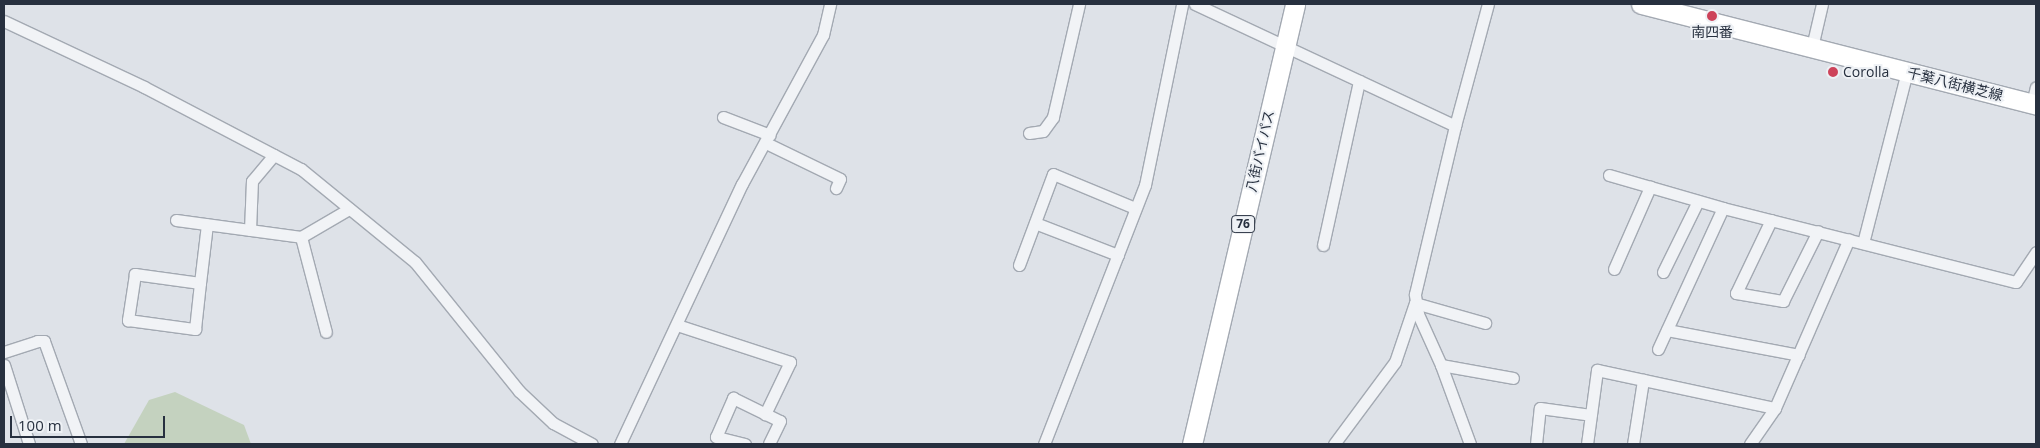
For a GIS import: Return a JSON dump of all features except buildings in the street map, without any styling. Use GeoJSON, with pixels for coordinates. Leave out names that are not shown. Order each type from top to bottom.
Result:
{"type":"FeatureCollection","features":[{"type":"Feature","properties":{"kind":"main road","name":"八街バイパス"},"geometry":{"type":"LineString","coordinates":[[1192,444],[1295,4]]}},
{"type":"Feature","properties":{"kind":"main road","name":"千葉八街横芝線"},"geometry":{"type":"LineString","coordinates":[[1642,4],[1907,72],[2035,98]]}},
{"type":"Feature","properties":{"kind":"street"},"geometry":{"type":"LineString","coordinates":[[620,444],[742,184],[823,35],[830,4]]}},
{"type":"Feature","properties":{"kind":"street"},"geometry":{"type":"LineString","coordinates":[[1029,133],[1043,131],[1052,117],[1079,4]]}},
{"type":"Feature","properties":{"kind":"street"},"geometry":{"type":"LineString","coordinates":[[1044,444],[1145,185],[1182,4]]}},
{"type":"Feature","properties":{"kind":"street"},"geometry":{"type":"LineString","coordinates":[[1194,4],[1455,126]]}},
{"type":"Feature","properties":{"kind":"street"},"geometry":{"type":"LineString","coordinates":[[1334,444],[1385,378],[1394,362],[1415,303],[1415,294],[1455,126],[1488,4]]}},
{"type":"Feature","properties":{"kind":"street"},"geometry":{"type":"LineString","coordinates":[[1812,48],[1822,4]]}},
{"type":"Feature","properties":{"kind":"street"},"geometry":{"type":"LineString","coordinates":[[4,21],[144,87],[301,169],[415,262],[519,391],[553,423],[592,444]]}},
{"type":"Feature","properties":{"kind":"street"},"geometry":{"type":"LineString","coordinates":[[1863,242],[1907,72]]}},
{"type":"Feature","properties":{"kind":"street"},"geometry":{"type":"LineString","coordinates":[[1322,245],[1359,81]]}},
{"type":"Feature","properties":{"kind":"street"},"geometry":{"type":"LineString","coordinates":[[723,117],[768,139],[840,179],[836,188]]}},
{"type":"Feature","properties":{"kind":"street"},"geometry":{"type":"LineString","coordinates":[[250,230],[252,181],[274,155]]}},
{"type":"Feature","properties":{"kind":"street"},"geometry":{"type":"LineString","coordinates":[[1019,265],[1053,174],[1135,208]]}},
{"type":"Feature","properties":{"kind":"street"},"geometry":{"type":"LineString","coordinates":[[1609,175],[1723,208],[2016,282],[2036,252]]}},
{"type":"Feature","properties":{"kind":"street"},"geometry":{"type":"LineString","coordinates":[[1614,268],[1650,187]]}},
{"type":"Feature","properties":{"kind":"street"},"geometry":{"type":"LineString","coordinates":[[1663,272],[1698,200]]}},
{"type":"Feature","properties":{"kind":"street"},"geometry":{"type":"LineString","coordinates":[[1658,349],[1723,208]]}},
{"type":"Feature","properties":{"kind":"street"},"geometry":{"type":"LineString","coordinates":[[176,220],[301,236],[349,209]]}},
{"type":"Feature","properties":{"kind":"street"},"geometry":{"type":"LineString","coordinates":[[1771,220],[1736,293],[1783,301],[1818,232]]}},
{"type":"Feature","properties":{"kind":"street"},"geometry":{"type":"LineString","coordinates":[[1035,223],[1118,255]]}},
{"type":"Feature","properties":{"kind":"street"},"geometry":{"type":"LineString","coordinates":[[200,283],[135,274],[128,320],[195,328],[207,224]]}},
{"type":"Feature","properties":{"kind":"street"},"geometry":{"type":"LineString","coordinates":[[301,236],[326,332]]}},
{"type":"Feature","properties":{"kind":"street"},"geometry":{"type":"LineString","coordinates":[[1750,444],[1775,408],[1849,239]]}},
{"type":"Feature","properties":{"kind":"street"},"geometry":{"type":"LineString","coordinates":[[1415,303],[1485,323]]}},
{"type":"Feature","properties":{"kind":"street"},"geometry":{"type":"LineString","coordinates":[[1415,303],[1470,444]]}},
{"type":"Feature","properties":{"kind":"street"},"geometry":{"type":"LineString","coordinates":[[677,325],[790,362],[765,414]]}},
{"type":"Feature","properties":{"kind":"street"},"geometry":{"type":"LineString","coordinates":[[1667,330],[1799,355]]}},
{"type":"Feature","properties":{"kind":"street"},"geometry":{"type":"LineString","coordinates":[[4,352],[37,341],[44,341],[81,444]]}},
{"type":"Feature","properties":{"kind":"street"},"geometry":{"type":"LineString","coordinates":[[4,366],[29,444]]}},
{"type":"Feature","properties":{"kind":"street"},"geometry":{"type":"LineString","coordinates":[[1441,366],[1512,378]]}},
{"type":"Feature","properties":{"kind":"street"},"geometry":{"type":"LineString","coordinates":[[1587,444],[1597,370],[1775,408]]}},
{"type":"Feature","properties":{"kind":"street"},"geometry":{"type":"LineString","coordinates":[[1633,444],[1642,380]]}},
{"type":"Feature","properties":{"kind":"street"},"geometry":{"type":"LineString","coordinates":[[745,444],[716,437],[733,398],[780,421],[769,444]]}},
{"type":"Feature","properties":{"kind":"street"},"geometry":{"type":"LineString","coordinates":[[1536,444],[1540,408],[1590,415]]}},
{"type":"Feature","properties":{"kind":"green space"},"geometry":{"type":"Polygon","coordinates":[[[175,392],[244,425],[251,444],[124,444],[149,400],[175,392]]]}},
{"type":"Feature","properties":{"kind":"place","name":"南四番"},"geometry":{"type":"Point","coordinates":[1712,16]}},
{"type":"Feature","properties":{"kind":"place","name":"Corolla"},"geometry":{"type":"Point","coordinates":[1833,72]}}]}
